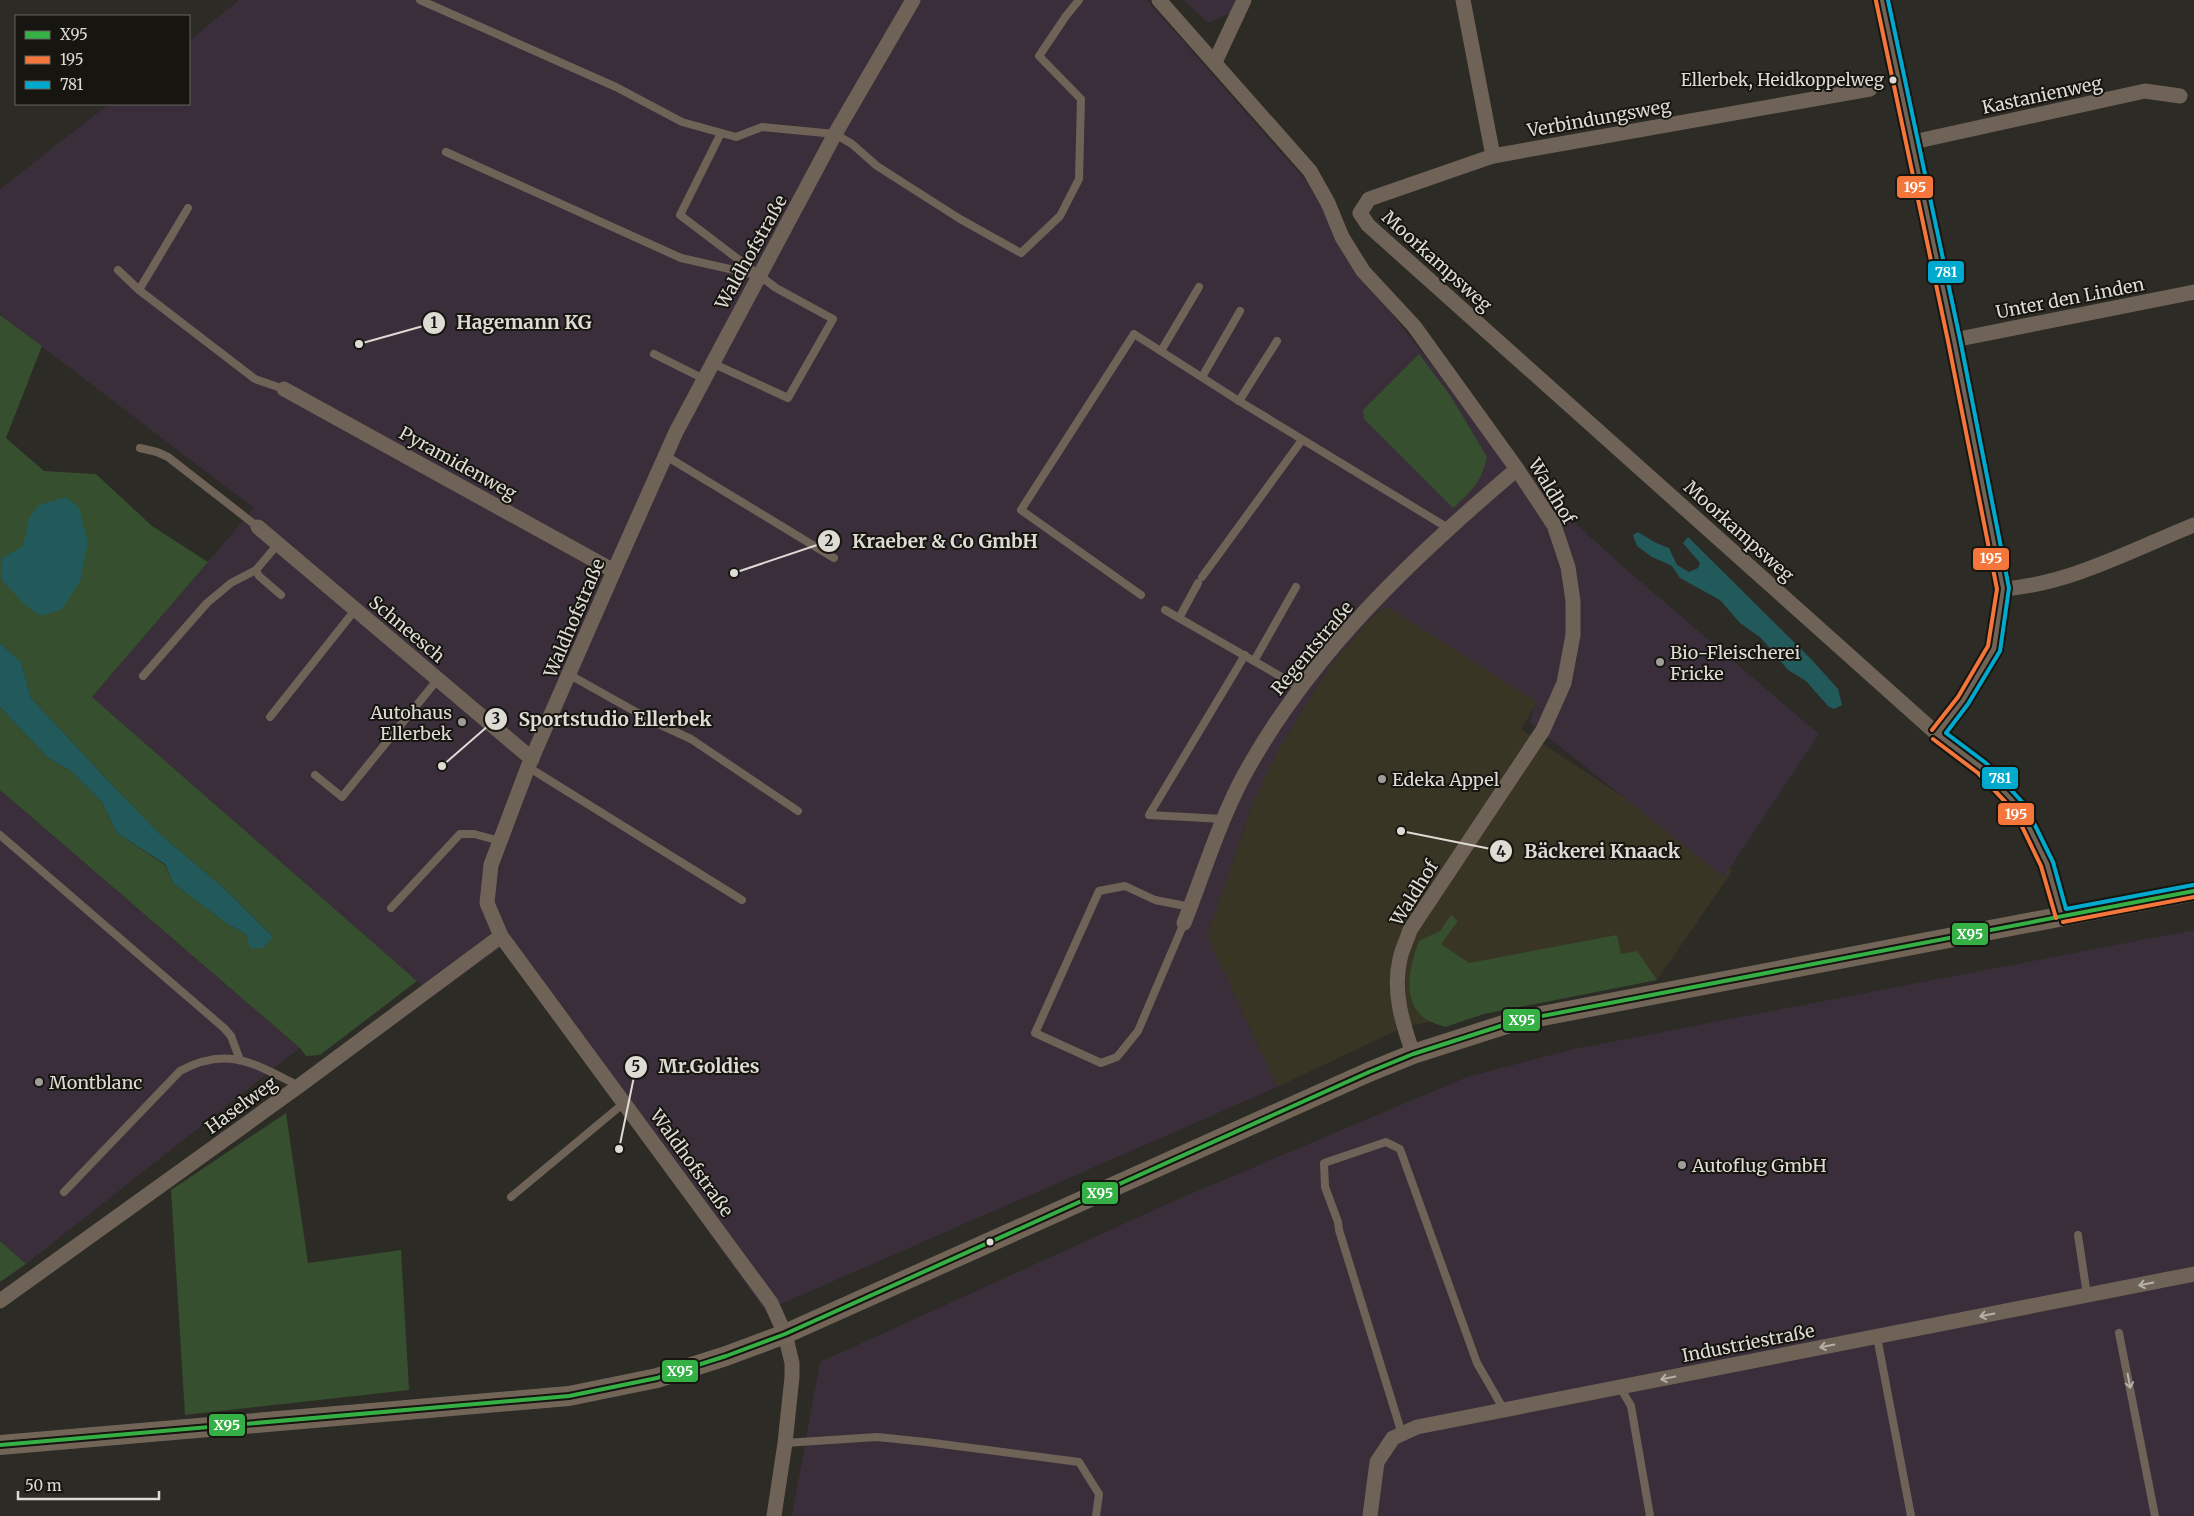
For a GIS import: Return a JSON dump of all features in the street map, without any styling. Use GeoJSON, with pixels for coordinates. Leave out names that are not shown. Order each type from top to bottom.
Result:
{"type":"FeatureCollection","features":[{"type":"Feature","properties":{"kind":"main road"},"geometry":{"type":"LineString","coordinates":[[0,1445],[569,1396],[657,1378],[726,1356],[785,1334],[1368,1072],[1413,1054],[1516,1021],[2194,891]]}},
{"type":"Feature","properties":{"kind":"street","name":"Waldhofstraße"},"geometry":{"type":"LineString","coordinates":[[774,1516],[792,1378],[792,1363],[785,1334],[768,1299],[501,936],[487,903],[491,865],[530,763],[676,432],[835,134],[913,0]]}},
{"type":"Feature","properties":{"kind":"street"},"geometry":{"type":"LineString","coordinates":[[1159,0],[1215,62],[1244,0]]}},
{"type":"Feature","properties":{"kind":"street"},"geometry":{"type":"LineString","coordinates":[[1463,0],[1493,156]]}},
{"type":"Feature","properties":{"kind":"street"},"geometry":{"type":"LineString","coordinates":[[1882,0],[1954,340],[2003,589],[1994,648],[1963,701],[1937,734]]}},
{"type":"Feature","properties":{"kind":"street","name":"Waldhof"},"geometry":{"type":"LineString","coordinates":[[1215,62],[1310,171],[1328,203],[1342,237],[1363,270],[1414,326],[1517,468],[1554,525],[1568,567],[1573,601],[1573,635],[1564,683],[1544,730],[1410,930],[1400,959],[1397,984],[1401,1017],[1413,1054]]}},
{"type":"Feature","properties":{"kind":"street","name":"Verbindungsweg"},"geometry":{"type":"LineString","coordinates":[[1369,199],[1493,156],[1870,89]]}},
{"type":"Feature","properties":{"kind":"street","name":"Kastanienweg"},"geometry":{"type":"LineString","coordinates":[[1912,142],[2145,92],[2180,96]]}},
{"type":"Feature","properties":{"kind":"street","name":"Moorkampsweg"},"geometry":{"type":"LineString","coordinates":[[1369,199],[1360,213],[1368,224],[1937,734],[1982,768],[2020,808],[2047,864],[2062,916]]}},
{"type":"Feature","properties":{"kind":"street","name":"Unter den Linden"},"geometry":{"type":"LineString","coordinates":[[1954,340],[2194,292]]}},
{"type":"Feature","properties":{"kind":"street","name":"Pyramidenweg"},"geometry":{"type":"LineString","coordinates":[[284,388],[614,570]]}},
{"type":"Feature","properties":{"kind":"street","name":"Regentstraße"},"geometry":{"type":"LineString","coordinates":[[1184,923],[1223,819],[1242,780],[1299,688],[1373,604],[1448,528],[1517,468]]}},
{"type":"Feature","properties":{"kind":"street"},"geometry":{"type":"LineString","coordinates":[[2003,589],[2031,587],[2060,579],[2194,525]]}},
{"type":"Feature","properties":{"kind":"street","name":"Schneesch"},"geometry":{"type":"LineString","coordinates":[[258,527],[438,680],[530,763]]}},
{"type":"Feature","properties":{"kind":"street","name":"Haselweg"},"geometry":{"type":"LineString","coordinates":[[0,1301],[299,1086],[501,936]]}},
{"type":"Feature","properties":{"kind":"street","name":"Industriestraße"},"geometry":{"type":"LineString","coordinates":[[1370,1516],[1377,1462],[1393,1438],[1417,1427],[2194,1274]]}},
{"type":"Feature","properties":{"kind":"lane"},"geometry":{"type":"LineString","coordinates":[[420,0],[616,87],[682,122],[736,137],[762,127],[835,134],[852,144],[877,166],[960,218],[1021,253],[1060,216],[1079,178],[1081,99],[1038,56],[1079,0]]}},
{"type":"Feature","properties":{"kind":"lane"},"geometry":{"type":"LineString","coordinates":[[712,363],[788,398],[833,319],[776,288],[680,215],[721,133]]}},
{"type":"Feature","properties":{"kind":"lane"},"geometry":{"type":"LineString","coordinates":[[446,152],[681,258],[760,276]]}},
{"type":"Feature","properties":{"kind":"lane"},"geometry":{"type":"LineString","coordinates":[[139,290],[188,208]]}},
{"type":"Feature","properties":{"kind":"lane"},"geometry":{"type":"LineString","coordinates":[[118,270],[139,290],[254,379],[284,388]]}},
{"type":"Feature","properties":{"kind":"lane"},"geometry":{"type":"LineString","coordinates":[[1161,351],[1199,286]]}},
{"type":"Feature","properties":{"kind":"lane"},"geometry":{"type":"LineString","coordinates":[[1202,377],[1240,311]]}},
{"type":"Feature","properties":{"kind":"lane"},"geometry":{"type":"LineString","coordinates":[[1141,595],[1021,510],[1134,334],[1302,440],[1448,528]]}},
{"type":"Feature","properties":{"kind":"lane"},"geometry":{"type":"LineString","coordinates":[[1239,401],[1277,341]]}},
{"type":"Feature","properties":{"kind":"lane"},"geometry":{"type":"LineString","coordinates":[[654,354],[704,379]]}},
{"type":"Feature","properties":{"kind":"lane"},"geometry":{"type":"LineString","coordinates":[[1179,618],[1200,580],[1302,440]]}},
{"type":"Feature","properties":{"kind":"lane"},"geometry":{"type":"LineString","coordinates":[[140,448],[168,457],[258,527]]}},
{"type":"Feature","properties":{"kind":"lane"},"geometry":{"type":"LineString","coordinates":[[666,456],[834,558]]}},
{"type":"Feature","properties":{"kind":"lane"},"geometry":{"type":"LineString","coordinates":[[143,676],[207,603],[231,583],[256,570],[278,544]]}},
{"type":"Feature","properties":{"kind":"lane"},"geometry":{"type":"LineString","coordinates":[[256,570],[259,576],[282,594]]}},
{"type":"Feature","properties":{"kind":"lane"},"geometry":{"type":"LineString","coordinates":[[1254,661],[1296,587]]}},
{"type":"Feature","properties":{"kind":"lane"},"geometry":{"type":"LineString","coordinates":[[270,717],[355,610]]}},
{"type":"Feature","properties":{"kind":"lane"},"geometry":{"type":"LineString","coordinates":[[1166,610],[1299,688]]}},
{"type":"Feature","properties":{"kind":"lane"},"geometry":{"type":"LineString","coordinates":[[1223,819],[1149,815],[1245,655]]}},
{"type":"Feature","properties":{"kind":"lane"},"geometry":{"type":"LineString","coordinates":[[570,675],[691,739],[798,811]]}},
{"type":"Feature","properties":{"kind":"lane"},"geometry":{"type":"LineString","coordinates":[[315,774],[342,797],[438,680]]}},
{"type":"Feature","properties":{"kind":"lane"},"geometry":{"type":"LineString","coordinates":[[530,763],[742,900]]}},
{"type":"Feature","properties":{"kind":"lane"},"geometry":{"type":"LineString","coordinates":[[391,908],[460,834],[474,834],[500,841]]}},
{"type":"Feature","properties":{"kind":"lane"},"geometry":{"type":"LineString","coordinates":[[0,835],[224,1028],[231,1036],[240,1060]]}},
{"type":"Feature","properties":{"kind":"lane"},"geometry":{"type":"LineString","coordinates":[[1184,923],[1138,1031],[1117,1057],[1101,1063],[1035,1033],[1099,891],[1125,886],[1155,900],[1191,906]]}},
{"type":"Feature","properties":{"kind":"lane"},"geometry":{"type":"LineString","coordinates":[[64,1192],[180,1071],[196,1063],[210,1059],[240,1060],[254,1063],[299,1086]]}},
{"type":"Feature","properties":{"kind":"lane"},"geometry":{"type":"LineString","coordinates":[[510,1197],[624,1103]]}},
{"type":"Feature","properties":{"kind":"lane"},"geometry":{"type":"LineString","coordinates":[[1402,1434],[1338,1222],[1325,1188],[1324,1163],[1386,1142],[1400,1149],[1477,1362],[1504,1410]]}},
{"type":"Feature","properties":{"kind":"lane"},"geometry":{"type":"LineString","coordinates":[[2078,1235],[2088,1295]]}},
{"type":"Feature","properties":{"kind":"lane"},"geometry":{"type":"LineString","coordinates":[[2119,1333],[2155,1516]]}},
{"type":"Feature","properties":{"kind":"lane"},"geometry":{"type":"LineString","coordinates":[[1877,1336],[1911,1516]]}},
{"type":"Feature","properties":{"kind":"lane"},"geometry":{"type":"LineString","coordinates":[[1620,1387],[1631,1406],[1650,1516]]}},
{"type":"Feature","properties":{"kind":"lane"},"geometry":{"type":"LineString","coordinates":[[785,1443],[877,1438],[926,1442],[1079,1462],[1099,1494],[1096,1516]]}},
{"type":"Feature","properties":{"kind":"shaded area"},"geometry":{"type":"Polygon","coordinates":[[[239,0],[1147,0],[1307,182],[1361,275],[1438,372],[1565,514],[1628,571],[1819,734],[1724,877],[1529,722],[1537,702],[1388,607],[1377,612],[1330,665],[1279,749],[1252,804],[1207,936],[1277,1087],[765,1311],[504,945],[434,996],[92,697],[254,508],[0,315],[0,189],[108,105],[190,105],[190,40],[239,0]]]}},
{"type":"Feature","properties":{"kind":"shaded area"},"geometry":{"type":"Polygon","coordinates":[[[1184,0],[1235,0],[1230,13],[1208,23],[1184,0]]]}},
{"type":"Feature","properties":{"kind":"shaded area"},"geometry":{"type":"Polygon","coordinates":[[[1388,607],[1538,702],[1521,729],[1733,870],[1657,980],[1404,1027],[1277,1087],[1207,936],[1252,804],[1279,749],[1330,665],[1377,612],[1388,607]]]}},
{"type":"Feature","properties":{"kind":"shaded area"},"geometry":{"type":"Polygon","coordinates":[[[0,790],[300,1048],[26,1264],[0,1241],[0,790]]]}},
{"type":"Feature","properties":{"kind":"shaded area"},"geometry":{"type":"Polygon","coordinates":[[[2194,930],[2194,1516],[792,1516],[820,1362],[1174,1201],[1467,1077],[1574,1049],[2194,930]]]}},
{"type":"Feature","properties":{"kind":"green space"},"geometry":{"type":"Polygon","coordinates":[[[0,315],[42,346],[6,438],[44,471],[96,474],[152,526],[208,562],[92,697],[417,981],[320,1055],[306,1056],[300,1048],[0,790],[0,707],[48,758],[71,771],[102,802],[117,833],[165,865],[174,884],[226,923],[246,934],[273,937],[226,890],[161,835],[31,698],[21,662],[0,643],[0,315]]]}},
{"type":"Feature","properties":{"kind":"green space"},"geometry":{"type":"Polygon","coordinates":[[[1419,354],[1450,395],[1487,457],[1475,486],[1453,508],[1364,419],[1363,410],[1419,354]]]}},
{"type":"Feature","properties":{"kind":"green space"},"geometry":{"type":"Polygon","coordinates":[[[1451,915],[1458,921],[1441,944],[1469,963],[1617,935],[1621,954],[1637,951],[1657,980],[1484,1014],[1445,1027],[1427,1020],[1413,1004],[1410,994],[1410,972],[1419,941],[1440,931],[1451,915]]]}},
{"type":"Feature","properties":{"kind":"green space"},"geometry":{"type":"Polygon","coordinates":[[[286,1113],[308,1263],[401,1250],[409,1390],[185,1415],[171,1190],[286,1113]]]}},
{"type":"Feature","properties":{"kind":"green space"},"geometry":{"type":"Polygon","coordinates":[[[0,1241],[26,1264],[0,1282],[0,1241]]]}},
{"type":"Feature","properties":{"kind":"water"},"geometry":{"type":"Polygon","coordinates":[[[66,497],[79,508],[88,542],[80,581],[62,609],[41,616],[25,605],[1,579],[2,558],[23,546],[29,518],[39,505],[66,497]]]}},
{"type":"Feature","properties":{"kind":"water"},"geometry":{"type":"Polygon","coordinates":[[[1638,532],[1656,543],[1669,548],[1677,565],[1689,572],[1698,568],[1700,563],[1683,543],[1688,537],[1812,660],[1838,689],[1842,705],[1834,709],[1828,706],[1806,681],[1788,670],[1761,638],[1740,623],[1720,600],[1680,578],[1672,566],[1652,557],[1637,546],[1633,535],[1638,532]]]}},
{"type":"Feature","properties":{"kind":"water"},"geometry":{"type":"Polygon","coordinates":[[[0,643],[21,662],[31,698],[161,835],[226,890],[273,937],[263,948],[250,948],[246,934],[226,923],[174,884],[165,864],[117,833],[102,802],[71,771],[48,758],[0,707],[0,643]]]}},
{"type":"Feature","properties":{"kind":"transit line","name":"781"},"geometry":{"type":"LineString","coordinates":[[1888,0],[1960,339],[2009,588],[2000,651],[1968,704],[1946,733],[1986,763],[2025,805],[2053,862],[2066,909],[2193,885]]}},
{"type":"Feature","properties":{"kind":"transit line","name":"195"},"geometry":{"type":"LineString","coordinates":[[1876,1],[1948,341],[1997,589],[1988,646],[1958,697],[1932,730]]}},
{"type":"Feature","properties":{"kind":"transit line","name":"195"},"geometry":{"type":"LineString","coordinates":[[1933,739],[1978,773],[2015,812],[2041,866],[2056,918]]}},
{"type":"Feature","properties":{"kind":"transit line","name":"X95"},"geometry":{"type":"LineString","coordinates":[[0,1445],[569,1396],[657,1378],[726,1356],[785,1334],[1369,1072],[1413,1054],[1516,1021],[2194,891]]}},
{"type":"Feature","properties":{"kind":"transit line","name":"195"},"geometry":{"type":"LineString","coordinates":[[2063,922],[2194,897]]}},
{"type":"Feature","properties":{"kind":"place","name":"Ellerbek, Heidkoppelweg"},"geometry":{"type":"Point","coordinates":[1893,80]}},
{"type":"Feature","properties":{"kind":"place","name":"Hagemann KG"},"geometry":{"type":"Point","coordinates":[359,344]}},
{"type":"Feature","properties":{"kind":"place","name":"Kraeber & Co GmbH"},"geometry":{"type":"Point","coordinates":[734,573]}},
{"type":"Feature","properties":{"kind":"place","name":"Bio-Fleischerei Fricke"},"geometry":{"type":"Point","coordinates":[1660,662]}},
{"type":"Feature","properties":{"kind":"place","name":"Autohaus Ellerbek"},"geometry":{"type":"Point","coordinates":[462,722]}},
{"type":"Feature","properties":{"kind":"place","name":"Sportstudio Ellerbek"},"geometry":{"type":"Point","coordinates":[442,766]}},
{"type":"Feature","properties":{"kind":"place","name":"Edeka Appel"},"geometry":{"type":"Point","coordinates":[1382,779]}},
{"type":"Feature","properties":{"kind":"place","name":"Bäckerei Knaack"},"geometry":{"type":"Point","coordinates":[1401,831]}},
{"type":"Feature","properties":{"kind":"place","name":"Montblanc"},"geometry":{"type":"Point","coordinates":[39,1082]}},
{"type":"Feature","properties":{"kind":"place","name":"Mr.Goldies"},"geometry":{"type":"Point","coordinates":[619,1149]}},
{"type":"Feature","properties":{"kind":"place","name":"Autoflug GmbH"},"geometry":{"type":"Point","coordinates":[1682,1165]}}]}
